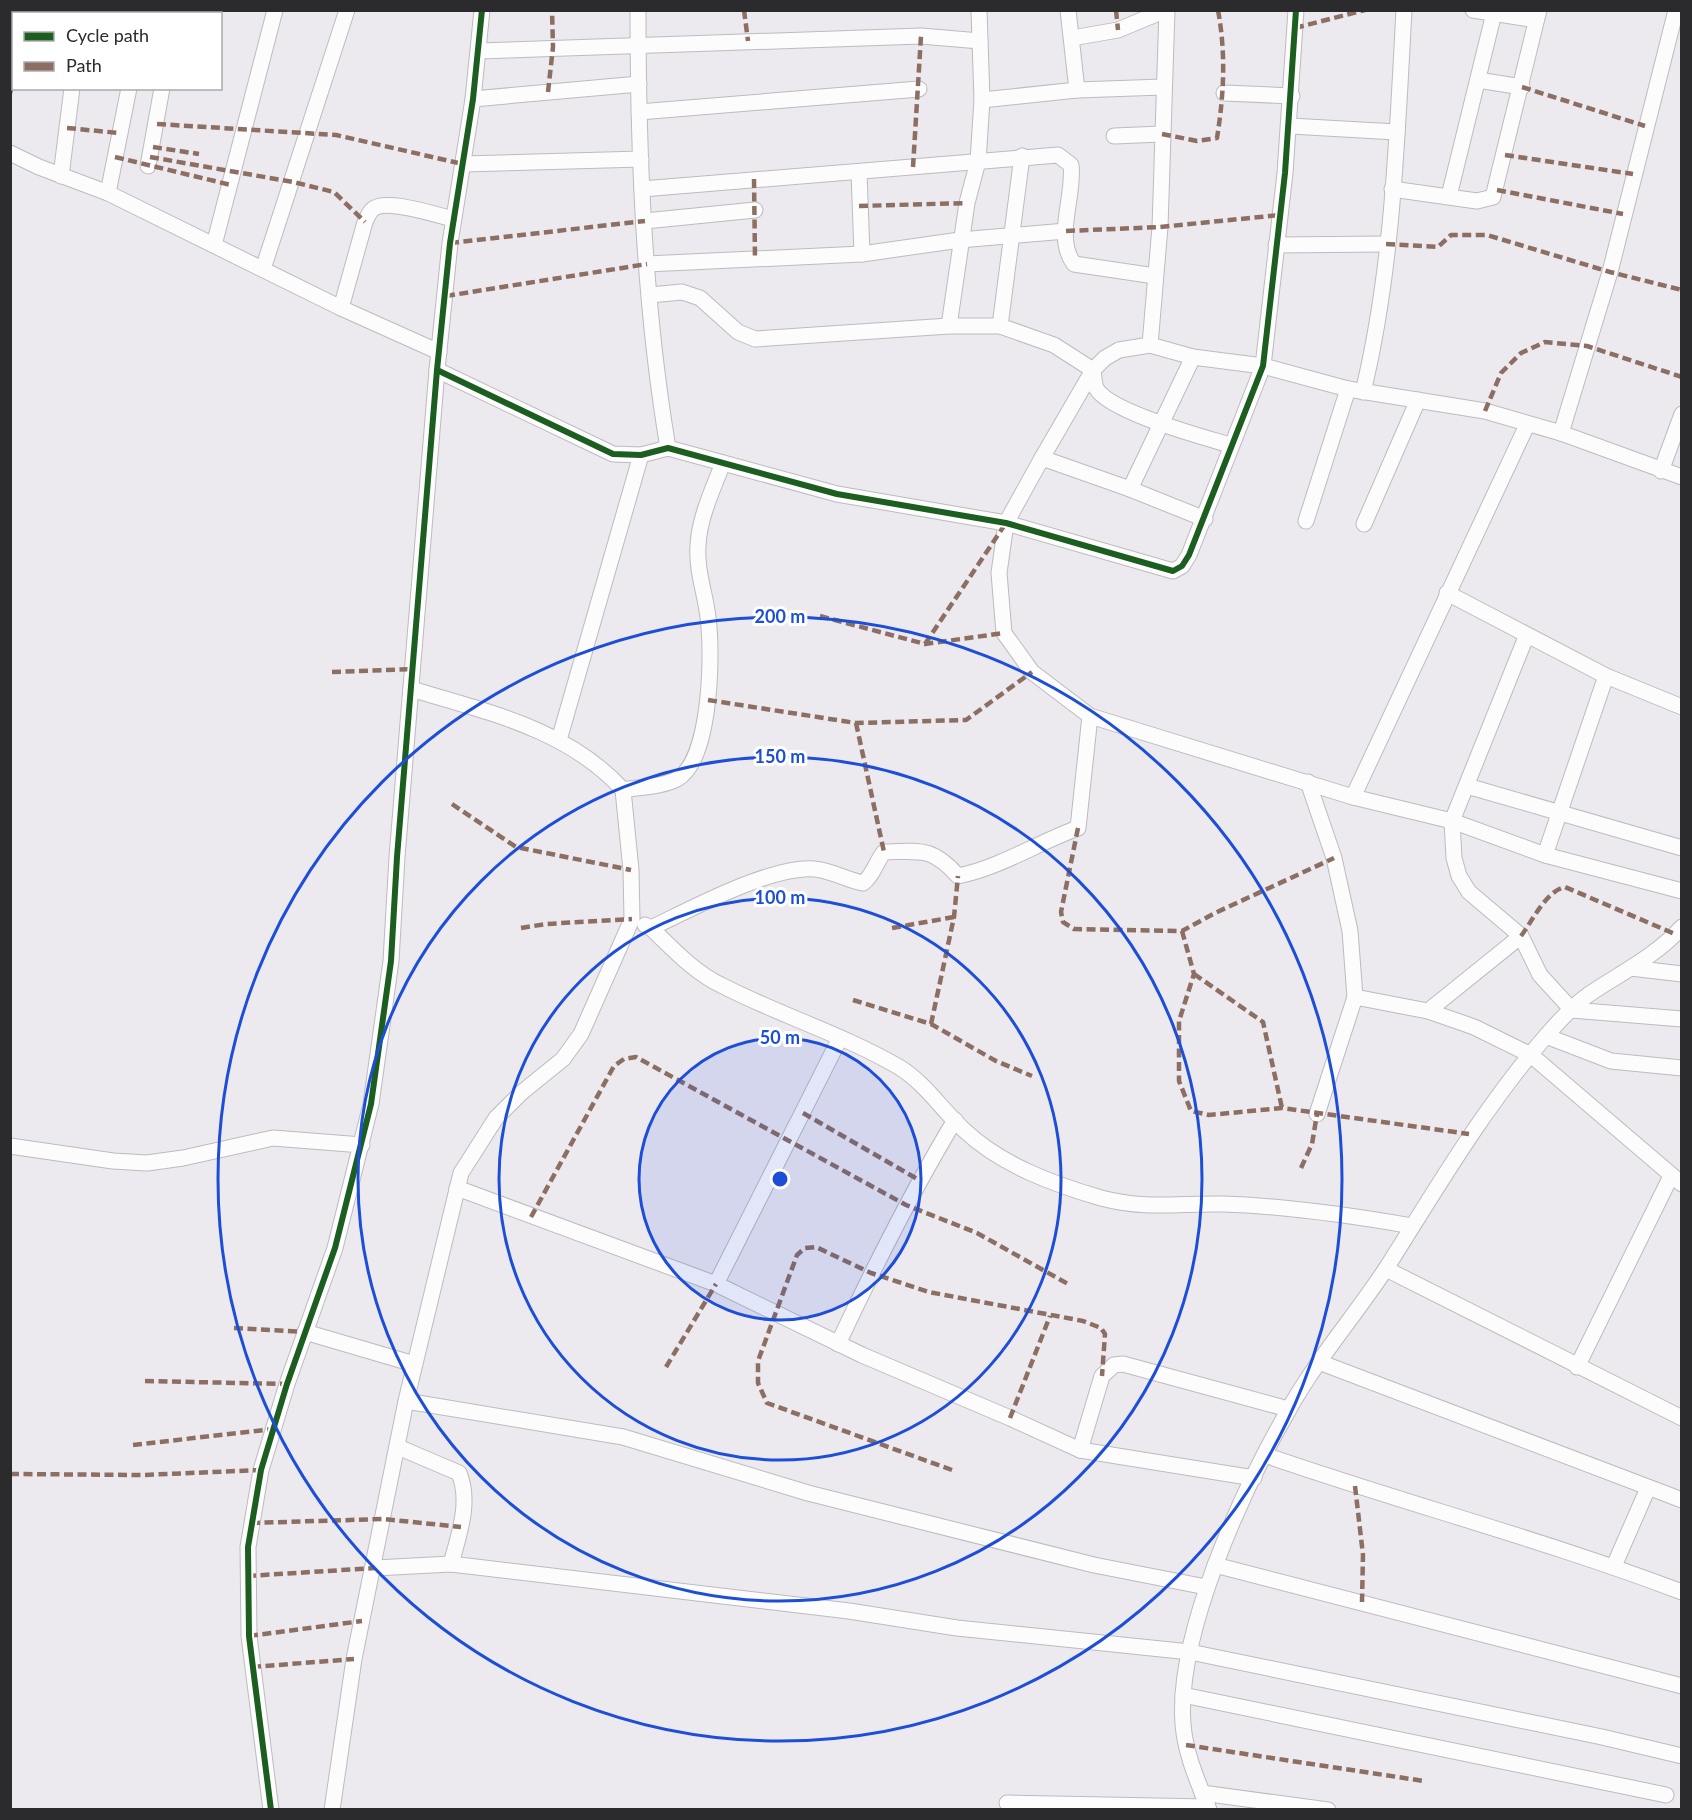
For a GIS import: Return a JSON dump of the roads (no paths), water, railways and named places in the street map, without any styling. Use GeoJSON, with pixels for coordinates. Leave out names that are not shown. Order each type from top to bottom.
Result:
{"type":"FeatureCollection","features":[{"type":"Feature","properties":{"kind":"street"},"geometry":{"type":"LineString","coordinates":[[214,245],[275,10]]}},
{"type":"Feature","properties":{"kind":"street"},"geometry":{"type":"LineString","coordinates":[[263,269],[347,10]]}},
{"type":"Feature","properties":{"kind":"street"},"geometry":{"type":"LineString","coordinates":[[271,1809],[249,1636],[248,1547],[261,1470],[305,1332],[335,1248],[371,1104],[391,961],[436,370],[453,219],[479,51],[482,10]]}},
{"type":"Feature","properties":{"kind":"street"},"geometry":{"type":"LineString","coordinates":[[638,10],[640,159],[647,264],[669,448]]}},
{"type":"Feature","properties":{"kind":"street"},"geometry":{"type":"LineString","coordinates":[[949,326],[960,240],[978,161],[982,100],[979,10]]}},
{"type":"Feature","properties":{"kind":"street"},"geometry":{"type":"LineString","coordinates":[[1068,10],[1077,90]]}},
{"type":"Feature","properties":{"kind":"street"},"geometry":{"type":"LineString","coordinates":[[1072,38],[1118,30],[1145,15],[1166,10],[1160,227],[1150,345]]}},
{"type":"Feature","properties":{"kind":"street"},"geometry":{"type":"LineString","coordinates":[[436,370],[613,454],[641,455],[669,448],[837,494],[1006,523],[1173,571],[1186,561],[1205,519],[1230,445],[1263,366],[1290,126],[1296,10]]}},
{"type":"Feature","properties":{"kind":"street"},"geometry":{"type":"LineString","coordinates":[[1306,521],[1356,390],[1376,329],[1392,189],[1404,10]]}},
{"type":"Feature","properties":{"kind":"street"},"geometry":{"type":"LineString","coordinates":[[1392,189],[1477,201],[1493,197],[1522,87],[1537,15],[1473,10]]}},
{"type":"Feature","properties":{"kind":"street"},"geometry":{"type":"LineString","coordinates":[[1561,433],[1610,272],[1676,10]]}},
{"type":"Feature","properties":{"kind":"street"},"geometry":{"type":"LineString","coordinates":[[1449,196],[1494,13]]}},
{"type":"Feature","properties":{"kind":"street"},"geometry":{"type":"LineString","coordinates":[[479,51],[638,43],[921,36],[980,41]]}},
{"type":"Feature","properties":{"kind":"street"},"geometry":{"type":"LineString","coordinates":[[1478,80],[1522,87]]}},
{"type":"Feature","properties":{"kind":"street"},"geometry":{"type":"LineString","coordinates":[[472,99],[639,84]]}},
{"type":"Feature","properties":{"kind":"street"},"geometry":{"type":"LineString","coordinates":[[982,100],[1077,90],[1163,87]]}},
{"type":"Feature","properties":{"kind":"street"},"geometry":{"type":"LineString","coordinates":[[61,176],[72,90]]}},
{"type":"Feature","properties":{"kind":"street"},"geometry":{"type":"LineString","coordinates":[[108,193],[129,90]]}},
{"type":"Feature","properties":{"kind":"street"},"geometry":{"type":"LineString","coordinates":[[148,166],[162,90]]}},
{"type":"Feature","properties":{"kind":"street"},"geometry":{"type":"LineString","coordinates":[[639,112],[918,90]]}},
{"type":"Feature","properties":{"kind":"street"},"geometry":{"type":"LineString","coordinates":[[1224,93],[1292,96]]}},
{"type":"Feature","properties":{"kind":"street"},"geometry":{"type":"LineString","coordinates":[[1290,126],[1397,132]]}},
{"type":"Feature","properties":{"kind":"street"},"geometry":{"type":"LineString","coordinates":[[1114,136],[1162,134]]}},
{"type":"Feature","properties":{"kind":"street"},"geometry":{"type":"LineString","coordinates":[[10,153],[61,176],[108,193],[341,308],[439,352]]}},
{"type":"Feature","properties":{"kind":"street"},"geometry":{"type":"LineString","coordinates":[[642,189],[859,172],[1022,156],[1058,155],[1071,165],[1073,177],[1066,231],[1069,257],[1074,264],[1155,276]]}},
{"type":"Feature","properties":{"kind":"street"},"geometry":{"type":"LineString","coordinates":[[1000,326],[1022,156]]}},
{"type":"Feature","properties":{"kind":"street"},"geometry":{"type":"LineString","coordinates":[[463,164],[640,159]]}},
{"type":"Feature","properties":{"kind":"street"},"geometry":{"type":"LineString","coordinates":[[859,172],[862,254]]}},
{"type":"Feature","properties":{"kind":"street"},"geometry":{"type":"LineString","coordinates":[[341,308],[365,222],[372,210],[381,206],[396,206],[453,219]]}},
{"type":"Feature","properties":{"kind":"street"},"geometry":{"type":"LineString","coordinates":[[645,222],[755,210]]}},
{"type":"Feature","properties":{"kind":"street"},"geometry":{"type":"LineString","coordinates":[[647,264],[862,254],[960,240],[1066,231]]}},
{"type":"Feature","properties":{"kind":"street"},"geometry":{"type":"LineString","coordinates":[[1276,245],[1386,244]]}},
{"type":"Feature","properties":{"kind":"street"},"geometry":{"type":"LineString","coordinates":[[650,295],[682,292],[699,298],[738,332],[755,339],[949,326],[1000,326],[1054,345],[1093,370],[1096,388],[1109,402],[1162,424],[1230,445]]}},
{"type":"Feature","properties":{"kind":"street"},"geometry":{"type":"LineString","coordinates":[[1682,477],[1660,471],[1561,433],[1485,411],[1356,390],[1263,366],[1193,357],[1150,345],[1119,350],[1105,358],[1093,370],[1006,523],[999,573],[1004,633],[1032,672],[1090,716],[1353,797],[1452,821],[1545,855],[1682,891]]}},
{"type":"Feature","properties":{"kind":"street"},"geometry":{"type":"LineString","coordinates":[[1130,489],[1193,357]]}},
{"type":"Feature","properties":{"kind":"street"},"geometry":{"type":"LineString","coordinates":[[1364,524],[1418,400]]}},
{"type":"Feature","properties":{"kind":"street"},"geometry":{"type":"LineString","coordinates":[[1660,471],[1682,414]]}},
{"type":"Feature","properties":{"kind":"street"},"geometry":{"type":"LineString","coordinates":[[1353,797],[1527,425]]}},
{"type":"Feature","properties":{"kind":"street"},"geometry":{"type":"LineString","coordinates":[[559,740],[641,455]]}},
{"type":"Feature","properties":{"kind":"street"},"geometry":{"type":"LineString","coordinates":[[1042,458],[1130,489],[1205,519]]}},
{"type":"Feature","properties":{"kind":"street"},"geometry":{"type":"LineString","coordinates":[[623,790],[676,780],[689,770],[695,754],[708,700],[710,627],[698,567],[698,544],[709,502],[723,463]]}},
{"type":"Feature","properties":{"kind":"street"},"geometry":{"type":"LineString","coordinates":[[1447,593],[1526,637],[1605,676],[1682,707]]}},
{"type":"Feature","properties":{"kind":"street"},"geometry":{"type":"LineString","coordinates":[[1526,637],[1452,821],[1454,858],[1459,876],[1469,892],[1521,936],[1540,975],[1572,1010],[1682,1019]]}},
{"type":"Feature","properties":{"kind":"street"},"geometry":{"type":"LineString","coordinates":[[1545,855],[1605,676]]}},
{"type":"Feature","properties":{"kind":"street"},"geometry":{"type":"LineString","coordinates":[[332,1809],[354,1659],[375,1568],[406,1401],[461,1173],[496,1118],[521,1093],[563,1059],[581,1034],[632,919],[631,870],[623,790],[592,759],[559,740],[516,721],[411,689]]}},
{"type":"Feature","properties":{"kind":"street"},"geometry":{"type":"LineString","coordinates":[[651,928],[703,903],[759,881],[794,871],[815,869],[863,883],[870,878],[874,865],[884,852],[918,851],[942,859],[958,876],[1000,864],[1043,841],[1078,828],[1090,716]]}},
{"type":"Feature","properties":{"kind":"street"},"geometry":{"type":"LineString","coordinates":[[1308,782],[1334,858],[1350,930],[1355,997],[1317,1114]]}},
{"type":"Feature","properties":{"kind":"street"},"geometry":{"type":"LineString","coordinates":[[1467,786],[1682,848]]}},
{"type":"Feature","properties":{"kind":"street"},"geometry":{"type":"LineString","coordinates":[[632,919],[651,928],[691,965],[720,985],[840,1038],[900,1068],[921,1084],[984,1147],[1011,1164],[1101,1198],[1148,1207],[1221,1204],[1282,1208],[1335,1213],[1412,1226]]}},
{"type":"Feature","properties":{"kind":"street"},"geometry":{"type":"LineString","coordinates":[[1206,1803],[1186,1745],[1183,1695],[1190,1652],[1206,1587],[1254,1478],[1288,1409],[1386,1269],[1469,1134],[1546,1036],[1585,997],[1630,968],[1682,927]]}},
{"type":"Feature","properties":{"kind":"street"},"geometry":{"type":"LineString","coordinates":[[1428,1011],[1521,936]]}},
{"type":"Feature","properties":{"kind":"street"},"geometry":{"type":"LineString","coordinates":[[1630,968],[1682,974]]}},
{"type":"Feature","properties":{"kind":"street"},"geometry":{"type":"LineString","coordinates":[[1355,997],[1428,1011],[1474,1027],[1531,1055],[1676,1180],[1577,1366]]}},
{"type":"Feature","properties":{"kind":"street"},"geometry":{"type":"LineString","coordinates":[[1546,1036],[1611,1061],[1682,1068]]}},
{"type":"Feature","properties":{"kind":"street"},"geometry":{"type":"LineString","coordinates":[[716,1284],[840,1038]]}},
{"type":"Feature","properties":{"kind":"street"},"geometry":{"type":"LineString","coordinates":[[838,1344],[884,1246],[919,1180],[955,1120]]}},
{"type":"Feature","properties":{"kind":"street"},"geometry":{"type":"LineString","coordinates":[[10,1146],[113,1161],[147,1163],[183,1158],[273,1138],[362,1145]]}},
{"type":"Feature","properties":{"kind":"street"},"geometry":{"type":"LineString","coordinates":[[457,1188],[716,1284],[838,1344],[1080,1450],[1254,1478]]}},
{"type":"Feature","properties":{"kind":"street"},"geometry":{"type":"LineString","coordinates":[[1386,1269],[1456,1302],[1682,1418]]}},
{"type":"Feature","properties":{"kind":"street"},"geometry":{"type":"LineString","coordinates":[[305,1332],[414,1364]]}},
{"type":"Feature","properties":{"kind":"street"},"geometry":{"type":"LineString","coordinates":[[1319,1362],[1682,1500]]}},
{"type":"Feature","properties":{"kind":"street"},"geometry":{"type":"LineString","coordinates":[[1080,1450],[1102,1376],[1114,1365],[1123,1364],[1288,1409]]}},
{"type":"Feature","properties":{"kind":"street"},"geometry":{"type":"LineString","coordinates":[[406,1401],[623,1437],[808,1492],[1094,1565],[1206,1587]]}},
{"type":"Feature","properties":{"kind":"street"},"geometry":{"type":"LineString","coordinates":[[398,1447],[459,1473],[466,1489],[461,1527],[451,1564]]}},
{"type":"Feature","properties":{"kind":"street"},"geometry":{"type":"LineString","coordinates":[[1265,1455],[1355,1486],[1614,1566],[1682,1592]]}},
{"type":"Feature","properties":{"kind":"street"},"geometry":{"type":"LineString","coordinates":[[1614,1566],[1648,1488]]}},
{"type":"Feature","properties":{"kind":"street"},"geometry":{"type":"LineString","coordinates":[[375,1568],[451,1564],[849,1611],[957,1628],[1190,1652],[1602,1737],[1682,1756]]}},
{"type":"Feature","properties":{"kind":"street"},"geometry":{"type":"LineString","coordinates":[[1215,1565],[1680,1682]]}},
{"type":"Feature","properties":{"kind":"street"},"geometry":{"type":"LineString","coordinates":[[1183,1695],[1666,1796]]}},
{"type":"Feature","properties":{"kind":"street"},"geometry":{"type":"LineString","coordinates":[[1007,1803],[1206,1803],[1328,1809]]}}]}
